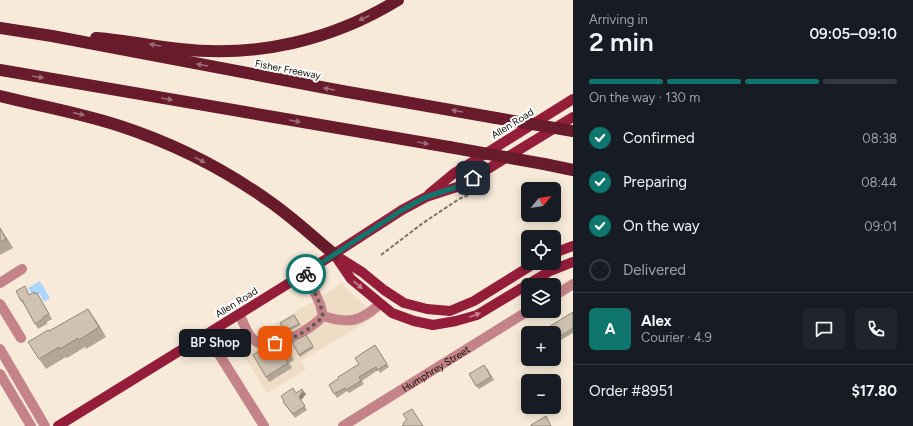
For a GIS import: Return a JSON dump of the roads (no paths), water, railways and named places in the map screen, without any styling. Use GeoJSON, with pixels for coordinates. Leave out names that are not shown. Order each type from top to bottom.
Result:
{"type":"FeatureCollection","features":[{"type":"Feature","properties":{"kind":"highway"},"geometry":{"type":"LineString","coordinates":[[52,36],[115,39],[181,49],[225,51],[276,47],[334,31],[364,19],[398,0]]}},
{"type":"Feature","properties":{"kind":"highway","name":"Fisher Freeway"},"geometry":{"type":"LineString","coordinates":[[0,28],[52,36],[342,91],[573,131]]}},
{"type":"Feature","properties":{"kind":"highway"},"geometry":{"type":"LineString","coordinates":[[0,70],[449,147],[573,170]]}},
{"type":"Feature","properties":{"kind":"highway"},"geometry":{"type":"LineString","coordinates":[[0,96],[101,120],[157,139],[183,151],[215,168],[266,199],[334,254]]}},
{"type":"Feature","properties":{"kind":"main road","name":"Allen Road"},"geometry":{"type":"LineString","coordinates":[[426,197],[453,174],[573,99]]}},
{"type":"Feature","properties":{"kind":"main road","name":"Allen Road"},"geometry":{"type":"LineString","coordinates":[[58,426],[306,273],[402,210],[426,197],[460,186],[573,117]]}},
{"type":"Feature","properties":{"kind":"main road"},"geometry":{"type":"LineString","coordinates":[[561,250],[573,246]]}},
{"type":"Feature","properties":{"kind":"main road"},"geometry":{"type":"LineString","coordinates":[[334,254],[362,272],[384,290],[404,303],[427,309],[450,311],[474,301],[524,270]]}},
{"type":"Feature","properties":{"kind":"main road"},"geometry":{"type":"LineString","coordinates":[[334,254],[351,279],[392,313],[414,321],[433,325],[477,315],[550,271],[573,262]]}},
{"type":"Feature","properties":{"kind":"street"},"geometry":{"type":"LineString","coordinates":[[0,283],[22,269]]}},
{"type":"Feature","properties":{"kind":"street"},"geometry":{"type":"LineString","coordinates":[[306,273],[320,304],[323,316]]}},
{"type":"Feature","properties":{"kind":"street"},"geometry":{"type":"LineString","coordinates":[[561,292],[573,284]]}},
{"type":"Feature","properties":{"kind":"street"},"geometry":{"type":"LineString","coordinates":[[0,304],[21,338]]}},
{"type":"Feature","properties":{"kind":"street"},"geometry":{"type":"LineString","coordinates":[[323,316],[339,321],[350,321],[362,318],[372,312],[380,304]]}},
{"type":"Feature","properties":{"kind":"street"},"geometry":{"type":"LineString","coordinates":[[239,314],[251,338],[266,344],[285,341],[317,323],[323,316]]}},
{"type":"Feature","properties":{"kind":"street","name":"Humphrey Street"},"geometry":{"type":"LineString","coordinates":[[343,426],[521,315]]}},
{"type":"Feature","properties":{"kind":"street"},"geometry":{"type":"LineString","coordinates":[[207,335],[264,426]]}},
{"type":"Feature","properties":{"kind":"street"},"geometry":{"type":"LineString","coordinates":[[0,349],[45,426]]}},
{"type":"Feature","properties":{"kind":"street"},"geometry":{"type":"LineString","coordinates":[[0,374],[31,426]]}},
{"type":"Feature","properties":{"kind":"water"},"geometry":{"type":"Polygon","coordinates":[[[40,281],[50,298],[44,302],[40,294],[34,297],[28,288],[40,281]]]}},
{"type":"Feature","properties":{"kind":"place","name":"BP Shop"},"geometry":{"type":"Point","coordinates":[275,343]}}]}
